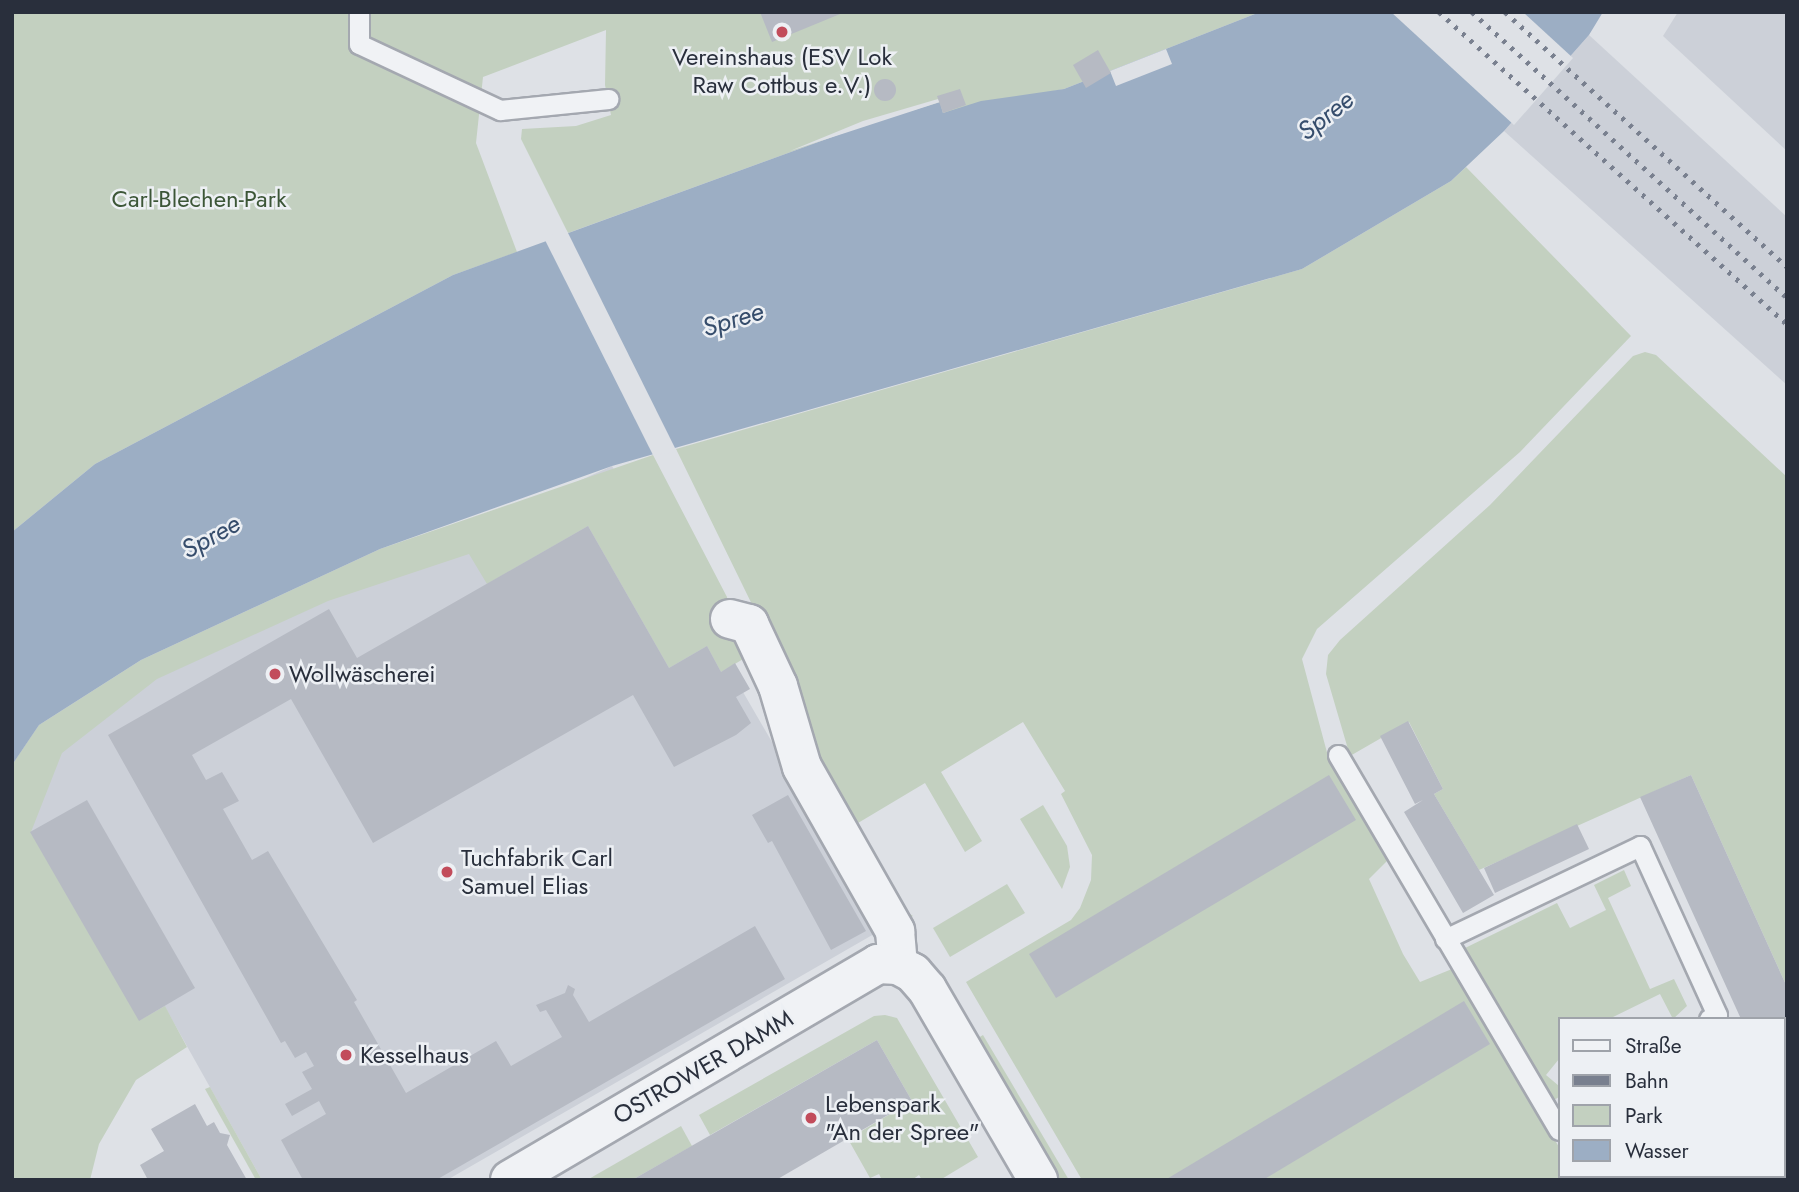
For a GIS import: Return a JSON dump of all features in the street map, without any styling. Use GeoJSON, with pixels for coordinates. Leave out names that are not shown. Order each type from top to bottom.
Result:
{"type":"FeatureCollection","features":[{"type":"Feature","properties":{"kind":"street"},"geometry":{"type":"LineString","coordinates":[[730,619],[749,624],[778,686],[802,767],[895,931],[906,969],[1038,1180]]}},
{"type":"Feature","properties":{"kind":"street","name":"OSTROWER DAMM"},"geometry":{"type":"LineString","coordinates":[[510,1180],[878,964],[906,969]]}},
{"type":"Feature","properties":{"kind":"lane"},"geometry":{"type":"LineString","coordinates":[[359,12],[359,44],[500,110],[608,99]]}},
{"type":"Feature","properties":{"kind":"lane"},"geometry":{"type":"LineString","coordinates":[[1338,755],[1558,1127]]}},
{"type":"Feature","properties":{"kind":"lane"},"geometry":{"type":"LineString","coordinates":[[1445,939],[1640,846],[1717,1015],[1713,1017]]}},
{"type":"Feature","properties":{"kind":"shaded area"},"geometry":{"type":"Polygon","coordinates":[[[1678,12],[1787,12],[1787,151],[1663,36],[1678,12]]]}},
{"type":"Feature","properties":{"kind":"shaded area"},"geometry":{"type":"Polygon","coordinates":[[[1589,35],[1787,217],[1787,385],[1504,131],[1589,35]]]}},
{"type":"Feature","properties":{"kind":"shaded area","name":"Tuchfabrik Carl Samuel Elias"},"geometry":{"type":"Polygon","coordinates":[[[612,466],[881,930],[447,1180],[262,1180],[165,1007],[133,1025],[12,815],[12,765],[39,725],[612,466]]]}},
{"type":"Feature","properties":{"kind":"green space","name":"Carl-Blechen-Park"},"geometry":{"type":"Polygon","coordinates":[[[12,12],[1260,12],[1064,89],[943,113],[940,103],[865,125],[568,233],[521,139],[522,129],[576,126],[611,115],[605,85],[606,30],[483,77],[476,143],[517,252],[453,275],[95,464],[12,532],[12,12]]]}},
{"type":"Feature","properties":{"kind":"green space"},"geometry":{"type":"Polygon","coordinates":[[[1466,167],[1631,336],[1520,452],[1317,629],[1302,659],[1329,760],[1387,861],[1369,879],[1403,954],[1420,982],[1452,969],[1558,1145],[1558,1178],[1579,1180],[1082,1180],[966,982],[1071,920],[1080,908],[1091,880],[1092,855],[1061,794],[1065,791],[1023,722],[941,772],[982,841],[965,852],[925,783],[853,826],[904,910],[913,916],[907,919],[812,761],[789,680],[676,449],[1302,269],[1451,181],[1466,167]]]}},
{"type":"Feature","properties":{"kind":"green space"},"geometry":{"type":"Polygon","coordinates":[[[1645,352],[1656,355],[1787,477],[1787,987],[1691,775],[1479,870],[1434,794],[1443,789],[1409,722],[1350,756],[1326,674],[1328,655],[1340,640],[1490,505],[1633,356],[1645,352]]]}},
{"type":"Feature","properties":{"kind":"green space"},"geometry":{"type":"Polygon","coordinates":[[[653,455],[727,597],[730,632],[745,658],[721,672],[707,646],[669,668],[588,526],[487,584],[469,554],[328,601],[157,679],[62,753],[31,832],[140,1020],[165,1006],[187,1047],[136,1080],[99,1144],[90,1180],[12,1180],[12,765],[39,725],[141,660],[380,549],[653,455]]]}},
{"type":"Feature","properties":{"kind":"green space"},"geometry":{"type":"Polygon","coordinates":[[[1043,805],[1067,846],[1070,867],[1062,889],[1020,819],[1043,805]]]}},
{"type":"Feature","properties":{"kind":"green space"},"geometry":{"type":"Polygon","coordinates":[[[1624,870],[1631,886],[1608,898],[1650,989],[1674,979],[1687,1006],[1672,1017],[1660,994],[1613,1017],[1558,1017],[1558,1060],[1546,1075],[1558,1085],[1558,1098],[1554,1100],[1463,949],[1557,903],[1570,928],[1606,910],[1594,885],[1624,870]]]}},
{"type":"Feature","properties":{"kind":"green space"},"geometry":{"type":"Polygon","coordinates":[[[1007,884],[1025,913],[950,957],[933,928],[1007,884]]]}},
{"type":"Feature","properties":{"kind":"green space"},"geometry":{"type":"Polygon","coordinates":[[[874,1016],[897,1018],[978,1157],[940,1180],[922,1180],[919,1175],[912,1180],[882,1180],[879,1174],[870,1178],[848,1139],[912,1101],[877,1040],[710,1135],[699,1115],[874,1016]]]}},
{"type":"Feature","properties":{"kind":"green space"},"geometry":{"type":"Polygon","coordinates":[[[983,1035],[1069,1180],[1055,1180],[973,1041],[983,1035]]]}},
{"type":"Feature","properties":{"kind":"green space"},"geometry":{"type":"Polygon","coordinates":[[[1787,1053],[1787,1180],[1598,1178],[1785,1178],[1787,1053]]]}},
{"type":"Feature","properties":{"kind":"green space"},"geometry":{"type":"Polygon","coordinates":[[[210,1087],[262,1180],[256,1180],[205,1089],[210,1087]]]}},
{"type":"Feature","properties":{"kind":"green space"},"geometry":{"type":"Polygon","coordinates":[[[681,1126],[692,1146],[632,1180],[587,1180],[681,1126]]]}},
{"type":"Feature","properties":{"kind":"water","name":"Spree"},"geometry":{"type":"Polygon","coordinates":[[[1260,12],[1603,12],[1589,35],[1504,131],[1451,181],[1302,269],[612,466],[380,549],[141,660],[39,725],[12,765],[12,532],[95,464],[453,275],[865,125],[940,102],[943,113],[981,101],[1064,89],[1260,12]]]}},
{"type":"Feature","properties":{"kind":"pier"},"geometry":{"type":"Polygon","coordinates":[[[1391,12],[1523,12],[1573,58],[1514,125],[1391,12]]]}},
{"type":"Feature","properties":{"kind":"pier"},"geometry":{"type":"Polygon","coordinates":[[[1166,49],[1172,64],[1116,86],[1110,71],[1166,49]]]}},
{"type":"Feature","properties":{"kind":"pier"},"geometry":{"type":"Polygon","coordinates":[[[938,99],[940,102],[790,151],[863,121],[938,99]]]}},
{"type":"Feature","properties":{"kind":"pier"},"geometry":{"type":"Polygon","coordinates":[[[566,230],[677,452],[653,455],[544,238],[566,230]]]}},
{"type":"Feature","properties":{"kind":"building","name":"Vereinshaus (ESV Lok Raw Cottbus e.V.)"},"geometry":{"type":"Polygon","coordinates":[[[760,12],[845,12],[772,42],[760,12]]]}},
{"type":"Feature","properties":{"kind":"building"},"geometry":{"type":"Polygon","coordinates":[[[1098,50],[1111,73],[1086,88],[1073,65],[1098,50]]]}},
{"type":"Feature","properties":{"kind":"building"},"geometry":{"type":"Polygon","coordinates":[[[885,79],[893,82],[896,90],[893,98],[885,101],[877,98],[874,90],[877,82],[885,79]]]}},
{"type":"Feature","properties":{"kind":"building"},"geometry":{"type":"Polygon","coordinates":[[[960,89],[966,105],[943,113],[937,96],[960,89]]]}},
{"type":"Feature","properties":{"kind":"building"},"geometry":{"type":"Polygon","coordinates":[[[588,526],[669,668],[707,646],[721,672],[735,663],[750,689],[736,697],[751,723],[736,735],[674,767],[633,695],[373,843],[291,699],[192,755],[206,780],[222,772],[239,801],[223,809],[252,860],[268,851],[357,1000],[354,1002],[406,1093],[496,1041],[511,1066],[562,1037],[546,1010],[540,1012],[536,1005],[565,993],[568,985],[575,989],[573,995],[589,1022],[755,926],[785,979],[436,1180],[303,1180],[281,1140],[326,1114],[319,1101],[292,1116],[285,1104],[312,1089],[302,1072],[314,1066],[306,1052],[295,1058],[285,1041],[281,1043],[108,735],[329,609],[357,658],[588,526]]]}},
{"type":"Feature","properties":{"kind":"building"},"geometry":{"type":"Polygon","coordinates":[[[1408,721],[1443,789],[1434,794],[1494,895],[1463,913],[1404,812],[1423,800],[1415,804],[1380,736],[1408,721]]]}},
{"type":"Feature","properties":{"kind":"building"},"geometry":{"type":"Polygon","coordinates":[[[1329,775],[1356,820],[1056,998],[1029,954],[1329,775]]]}},
{"type":"Feature","properties":{"kind":"building"},"geometry":{"type":"Polygon","coordinates":[[[1691,775],[1787,987],[1785,1021],[1785,1017],[1740,1017],[1640,797],[1691,775]]]}},
{"type":"Feature","properties":{"kind":"building"},"geometry":{"type":"Polygon","coordinates":[[[788,795],[866,931],[831,950],[772,841],[768,843],[752,815],[788,795]]]}},
{"type":"Feature","properties":{"kind":"building"},"geometry":{"type":"Polygon","coordinates":[[[87,800],[195,988],[139,1021],[30,832],[87,800]]]}},
{"type":"Feature","properties":{"kind":"building"},"geometry":{"type":"Polygon","coordinates":[[[1577,824],[1589,849],[1495,893],[1484,868],[1577,824]]]}},
{"type":"Feature","properties":{"kind":"building"},"geometry":{"type":"Polygon","coordinates":[[[1464,1001],[1490,1044],[1263,1180],[1165,1180],[1464,1001]]]}},
{"type":"Feature","properties":{"kind":"building","name":"Lebenspark \"An der Spree\""},"geometry":{"type":"Polygon","coordinates":[[[877,1040],[912,1101],[776,1180],[632,1180],[877,1040]]]}},
{"type":"Feature","properties":{"kind":"building"},"geometry":{"type":"Polygon","coordinates":[[[1787,1102],[1785,1162],[1785,1103],[1787,1102]]]}},
{"type":"Feature","properties":{"kind":"building"},"geometry":{"type":"Polygon","coordinates":[[[195,1104],[207,1126],[214,1122],[220,1133],[230,1135],[227,1145],[247,1180],[148,1180],[140,1165],[164,1151],[151,1129],[195,1104]]]}},
{"type":"Feature","properties":{"kind":"building"},"geometry":{"type":"Polygon","coordinates":[[[1659,1178],[1708,1178],[1656,1180],[1659,1178]]]}},
{"type":"Feature","properties":{"kind":"railway"},"geometry":{"type":"LineString","coordinates":[[1439,12],[1787,324]]}},
{"type":"Feature","properties":{"kind":"railway"},"geometry":{"type":"LineString","coordinates":[[1472,12],[1787,298]]}},
{"type":"Feature","properties":{"kind":"railway"},"geometry":{"type":"LineString","coordinates":[[1505,12],[1787,267]]}},
{"type":"Feature","properties":{"kind":"place","name":"Vereinshaus (ESV Lok Raw Cottbus e.V.)"},"geometry":{"type":"Point","coordinates":[782,32]}},
{"type":"Feature","properties":{"kind":"place","name":"Wollwäscherei"},"geometry":{"type":"Point","coordinates":[275,674]}},
{"type":"Feature","properties":{"kind":"place","name":"Tuchfabrik Carl Samuel Elias"},"geometry":{"type":"Point","coordinates":[447,872]}},
{"type":"Feature","properties":{"kind":"place","name":"Kesselhaus"},"geometry":{"type":"Point","coordinates":[346,1055]}},
{"type":"Feature","properties":{"kind":"place","name":"Lebenspark \"An der Spree\""},"geometry":{"type":"Point","coordinates":[811,1118]}}]}
